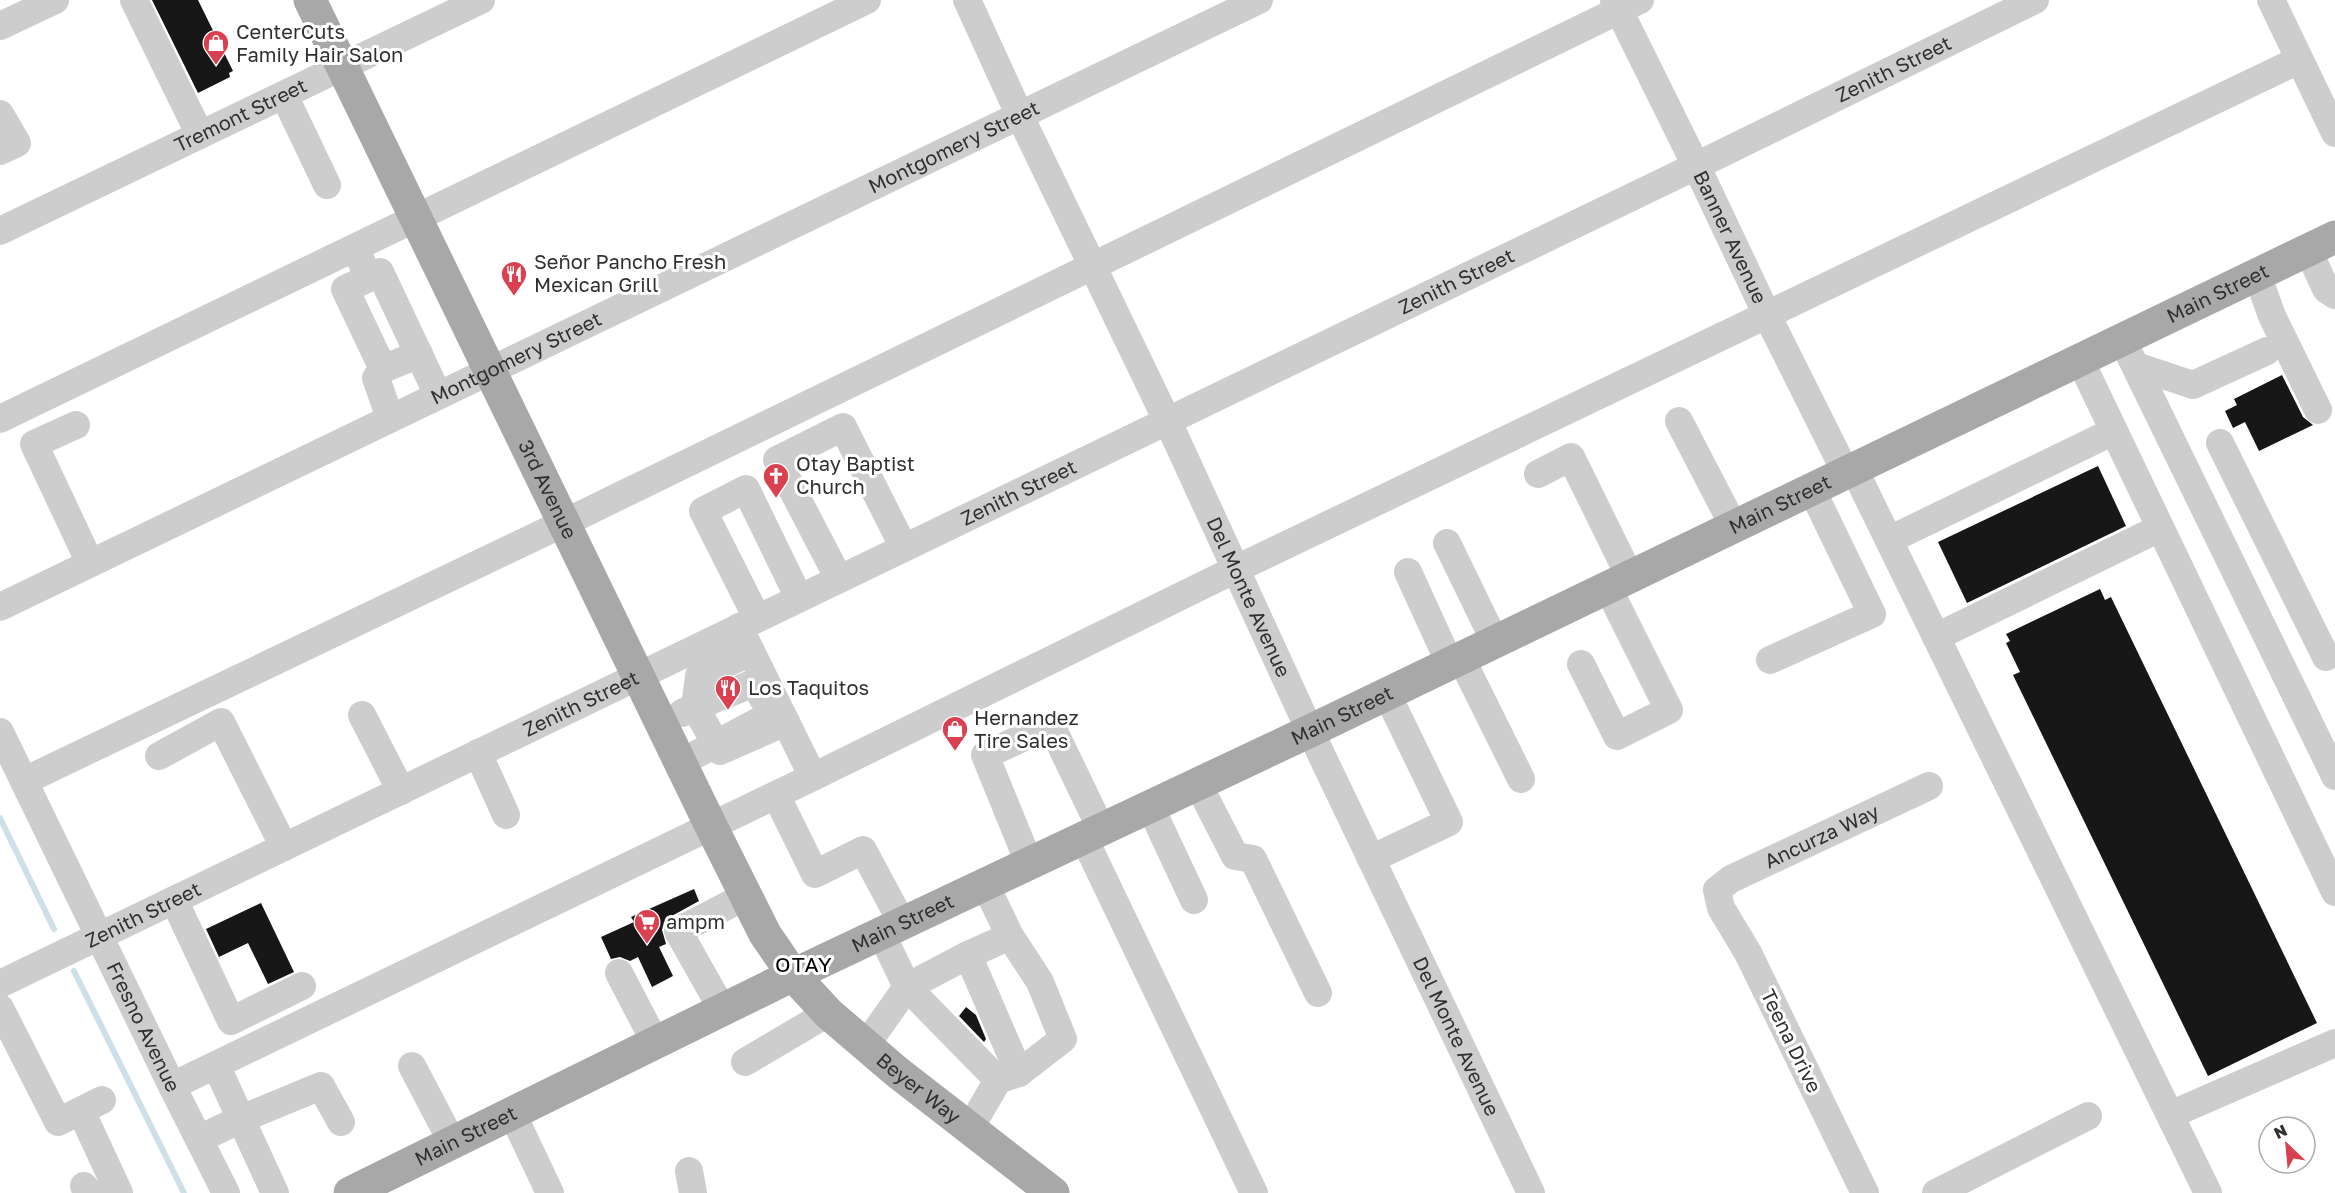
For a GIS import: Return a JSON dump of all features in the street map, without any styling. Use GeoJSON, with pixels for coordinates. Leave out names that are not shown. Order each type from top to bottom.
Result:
{"type":"FeatureCollection","features":[{"type":"Feature","properties":{"kind":"main road","name":"3rd Avenue"},"geometry":{"type":"LineString","coordinates":[[310,0],[711,826],[765,934],[793,975]]}},
{"type":"Feature","properties":{"kind":"main road","name":"Main Street"},"geometry":{"type":"LineString","coordinates":[[350,1193],[722,1009],[1310,731],[2080,360],[2129,353],[2258,274],[2321,243]]}},
{"type":"Feature","properties":{"kind":"main road","name":"Beyer Way"},"geometry":{"type":"LineString","coordinates":[[793,975],[828,1014],[1053,1193]]}},
{"type":"Feature","properties":{"kind":"street"},"geometry":{"type":"LineString","coordinates":[[0,26],[55,0]]}},
{"type":"Feature","properties":{"kind":"street"},"geometry":{"type":"LineString","coordinates":[[134,0],[200,135]]}},
{"type":"Feature","properties":{"kind":"street","name":"Tremont Street"},"geometry":{"type":"LineString","coordinates":[[0,231],[481,0]]}},
{"type":"Feature","properties":{"kind":"street"},"geometry":{"type":"LineString","coordinates":[[4,408],[355,248],[867,0]]}},
{"type":"Feature","properties":{"kind":"street","name":"Del Monte Avenue"},"geometry":{"type":"LineString","coordinates":[[967,0],[1020,116],[1167,420],[1310,731],[1531,1193]]}},
{"type":"Feature","properties":{"kind":"street","name":"Montgomery Street"},"geometry":{"type":"LineString","coordinates":[[0,607],[1259,0]]}},
{"type":"Feature","properties":{"kind":"street","name":"Zenith Street"},"geometry":{"type":"LineString","coordinates":[[0,984],[638,676],[749,632],[799,598],[2035,0]]}},
{"type":"Feature","properties":{"kind":"street"},"geometry":{"type":"LineString","coordinates":[[2271,0],[2335,133]]}},
{"type":"Feature","properties":{"kind":"street"},"geometry":{"type":"LineString","coordinates":[[24,781],[1093,267],[1624,3]]}},
{"type":"Feature","properties":{"kind":"street","name":"Banner Avenue"},"geometry":{"type":"LineString","coordinates":[[1624,3],[1696,166],[1767,315],[1889,540],[2208,1193]]}},
{"type":"Feature","properties":{"kind":"street"},"geometry":{"type":"LineString","coordinates":[[172,1086],[776,795],[1236,569],[2299,60]]}},
{"type":"Feature","properties":{"kind":"street"},"geometry":{"type":"LineString","coordinates":[[284,95],[327,185]]}},
{"type":"Feature","properties":{"kind":"street"},"geometry":{"type":"LineString","coordinates":[[0,114],[17,143],[0,151]]}},
{"type":"Feature","properties":{"kind":"street"},"geometry":{"type":"LineString","coordinates":[[2321,243],[2326,289],[2335,295]]}},
{"type":"Feature","properties":{"kind":"street"},"geometry":{"type":"LineString","coordinates":[[355,248],[369,278]]}},
{"type":"Feature","properties":{"kind":"street"},"geometry":{"type":"LineString","coordinates":[[383,369],[345,289],[380,272],[438,395]]}},
{"type":"Feature","properties":{"kind":"street"},"geometry":{"type":"LineString","coordinates":[[2258,274],[2272,316],[2318,410]]}},
{"type":"Feature","properties":{"kind":"street"},"geometry":{"type":"LineString","coordinates":[[2129,353],[2193,386],[2267,351]]}},
{"type":"Feature","properties":{"kind":"street"},"geometry":{"type":"LineString","coordinates":[[2129,353],[2335,776]]}},
{"type":"Feature","properties":{"kind":"street"},"geometry":{"type":"LineString","coordinates":[[390,418],[376,378],[383,369],[419,354]]}},
{"type":"Feature","properties":{"kind":"street"},"geometry":{"type":"LineString","coordinates":[[2080,360],[2335,892]]}},
{"type":"Feature","properties":{"kind":"street"},"geometry":{"type":"LineString","coordinates":[[1679,422],[1734,527]]}},
{"type":"Feature","properties":{"kind":"street"},"geometry":{"type":"LineString","coordinates":[[76,425],[34,444],[90,563]]}},
{"type":"Feature","properties":{"kind":"street"},"geometry":{"type":"LineString","coordinates":[[839,579],[777,460],[843,427],[904,548]]}},
{"type":"Feature","properties":{"kind":"street"},"geometry":{"type":"LineString","coordinates":[[1889,540],[2114,431]]}},
{"type":"Feature","properties":{"kind":"street"},"geometry":{"type":"LineString","coordinates":[[2220,442],[2331,655],[2284,675]]}},
{"type":"Feature","properties":{"kind":"street"},"geometry":{"type":"LineString","coordinates":[[1538,474],[1571,457],[1669,710],[1617,736],[1581,664]]}},
{"type":"Feature","properties":{"kind":"street"},"geometry":{"type":"LineString","coordinates":[[783,470],[704,511],[749,632],[786,722],[813,777]]}},
{"type":"Feature","properties":{"kind":"street"},"geometry":{"type":"LineString","coordinates":[[746,489],[799,598]]}},
{"type":"Feature","properties":{"kind":"street"},"geometry":{"type":"LineString","coordinates":[[1770,660],[1872,614],[1812,490]]}},
{"type":"Feature","properties":{"kind":"street"},"geometry":{"type":"LineString","coordinates":[[1936,637],[2160,528]]}},
{"type":"Feature","properties":{"kind":"street"},"geometry":{"type":"LineString","coordinates":[[1448,543],[1496,642]]}},
{"type":"Feature","properties":{"kind":"street"},"geometry":{"type":"LineString","coordinates":[[1408,572],[1521,779]]}},
{"type":"Feature","properties":{"kind":"street"},"geometry":{"type":"LineString","coordinates":[[749,632],[699,676],[695,707],[720,751],[786,722]]}},
{"type":"Feature","properties":{"kind":"street"},"geometry":{"type":"LineString","coordinates":[[661,723],[754,683],[772,714],[680,763]]}},
{"type":"Feature","properties":{"kind":"street"},"geometry":{"type":"LineString","coordinates":[[1371,859],[1449,822],[1387,694]]}},
{"type":"Feature","properties":{"kind":"street"},"geometry":{"type":"LineString","coordinates":[[363,715],[401,791]]}},
{"type":"Feature","properties":{"kind":"street"},"geometry":{"type":"LineString","coordinates":[[159,756],[221,722],[284,847]]}},
{"type":"Feature","properties":{"kind":"street"},"geometry":{"type":"LineString","coordinates":[[1029,863],[985,755],[1051,725],[1092,834],[1254,1193]]}},
{"type":"Feature","properties":{"kind":"street","name":"Fresno Avenue"},"geometry":{"type":"LineString","coordinates":[[0,732],[226,1193]]}},
{"type":"Feature","properties":{"kind":"street"},"geometry":{"type":"LineString","coordinates":[[478,753],[506,815]]}},
{"type":"Feature","properties":{"kind":"street"},"geometry":{"type":"LineString","coordinates":[[1198,784],[1235,856],[1253,859],[1318,993]]}},
{"type":"Feature","properties":{"kind":"street","name":"Ancurza Way"},"geometry":{"type":"LineString","coordinates":[[1716,890],[1731,879],[1929,786]]}},
{"type":"Feature","properties":{"kind":"street"},"geometry":{"type":"LineString","coordinates":[[776,795],[815,874],[863,850],[891,928],[907,987],[1009,1076]]}},
{"type":"Feature","properties":{"kind":"street"},"geometry":{"type":"LineString","coordinates":[[1150,806],[1194,900]]}},
{"type":"Feature","properties":{"kind":"street"},"geometry":{"type":"LineString","coordinates":[[970,1128],[1009,1076],[1063,1038],[1040,982],[1010,936],[985,884]]}},
{"type":"Feature","properties":{"kind":"street","name":"Teena Drive"},"geometry":{"type":"LineString","coordinates":[[1716,890],[1721,908],[1748,953],[1865,1193]]}},
{"type":"Feature","properties":{"kind":"street"},"geometry":{"type":"LineString","coordinates":[[722,1009],[678,931],[746,896]]}},
{"type":"Feature","properties":{"kind":"street"},"geometry":{"type":"LineString","coordinates":[[174,900],[231,1021],[302,986]]}},
{"type":"Feature","properties":{"kind":"street"},"geometry":{"type":"LineString","coordinates":[[866,1045],[907,987],[1010,936]]}},
{"type":"Feature","properties":{"kind":"street"},"geometry":{"type":"LineString","coordinates":[[968,955],[1009,1076]]}},
{"type":"Feature","properties":{"kind":"street"},"geometry":{"type":"LineString","coordinates":[[619,973],[655,1042]]}},
{"type":"Feature","properties":{"kind":"street"},"geometry":{"type":"LineString","coordinates":[[0,1008],[58,1122],[91,1106],[119,1193]]}},
{"type":"Feature","properties":{"kind":"street"},"geometry":{"type":"LineString","coordinates":[[745,1062],[828,1014]]}},
{"type":"Feature","properties":{"kind":"street"},"geometry":{"type":"LineString","coordinates":[[2170,1115],[2335,1043]]}},
{"type":"Feature","properties":{"kind":"street"},"geometry":{"type":"LineString","coordinates":[[216,1065],[275,1193]]}},
{"type":"Feature","properties":{"kind":"street"},"geometry":{"type":"LineString","coordinates":[[412,1066],[452,1142]]}},
{"type":"Feature","properties":{"kind":"street"},"geometry":{"type":"LineString","coordinates":[[199,1139],[321,1086],[341,1122]]}},
{"type":"Feature","properties":{"kind":"street"},"geometry":{"type":"LineString","coordinates":[[512,1113],[550,1193]]}},
{"type":"Feature","properties":{"kind":"street"},"geometry":{"type":"LineString","coordinates":[[1936,1193],[2088,1116]]}},
{"type":"Feature","properties":{"kind":"building"},"geometry":{"type":"Polygon","coordinates":[[[152,0],[198,0],[233,71],[229,73],[230,77],[198,93],[152,0]]]}},
{"type":"Feature","properties":{"kind":"building"},"geometry":{"type":"Polygon","coordinates":[[[2282,375],[2303,417],[2313,425],[2259,451],[2245,422],[2233,428],[2225,411],[2237,405],[2234,399],[2282,375]]]}},
{"type":"Feature","properties":{"kind":"building"},"geometry":{"type":"Polygon","coordinates":[[[2098,466],[2126,526],[1967,603],[1938,542],[2098,466]]]}},
{"type":"Feature","properties":{"kind":"building"},"geometry":{"type":"Polygon","coordinates":[[[2100,589],[2105,600],[2111,597],[2317,1023],[2208,1076],[2013,675],[2020,672],[2006,643],[2010,641],[2006,634],[2100,589]]]}},
{"type":"Feature","properties":{"kind":"building"},"geometry":{"type":"Polygon","coordinates":[[[694,889],[699,901],[670,917],[664,922],[662,930],[666,944],[659,947],[673,976],[652,987],[638,957],[630,961],[620,957],[611,959],[601,937],[634,922],[631,917],[694,889]]]}},
{"type":"Feature","properties":{"kind":"building"},"geometry":{"type":"Polygon","coordinates":[[[261,903],[294,972],[268,984],[248,943],[219,957],[206,929],[261,903]]]}},
{"type":"Feature","properties":{"kind":"building"},"geometry":{"type":"Polygon","coordinates":[[[966,1007],[976,1015],[986,1039],[984,1042],[959,1016],[966,1007]]]}},
{"type":"Feature","properties":{"kind":"waterway"},"geometry":{"type":"LineString","coordinates":[[0,818],[54,929]]}},
{"type":"Feature","properties":{"kind":"waterway"},"geometry":{"type":"LineString","coordinates":[[74,971],[184,1193]]}},
{"type":"Feature","properties":{"kind":"place","name":"CenterCuts Family Hair Salon"},"geometry":{"type":"Point","coordinates":[216,66]}},
{"type":"Feature","properties":{"kind":"place","name":"Señor Pancho Fresh Mexican Grill"},"geometry":{"type":"Point","coordinates":[514,297]}},
{"type":"Feature","properties":{"kind":"place","name":"Otay Baptist Church"},"geometry":{"type":"Point","coordinates":[776,499]}},
{"type":"Feature","properties":{"kind":"place","name":"Los Taquitos"},"geometry":{"type":"Point","coordinates":[728,711]}},
{"type":"Feature","properties":{"kind":"place","name":"Hernandez Tire Sales"},"geometry":{"type":"Point","coordinates":[955,752]}},
{"type":"Feature","properties":{"kind":"place","name":"ampm"},"geometry":{"type":"Point","coordinates":[647,945]}},
{"type":"Feature","properties":{"kind":"district","name":"OTAY"},"geometry":{"type":"Point","coordinates":[804,965]}}]}
